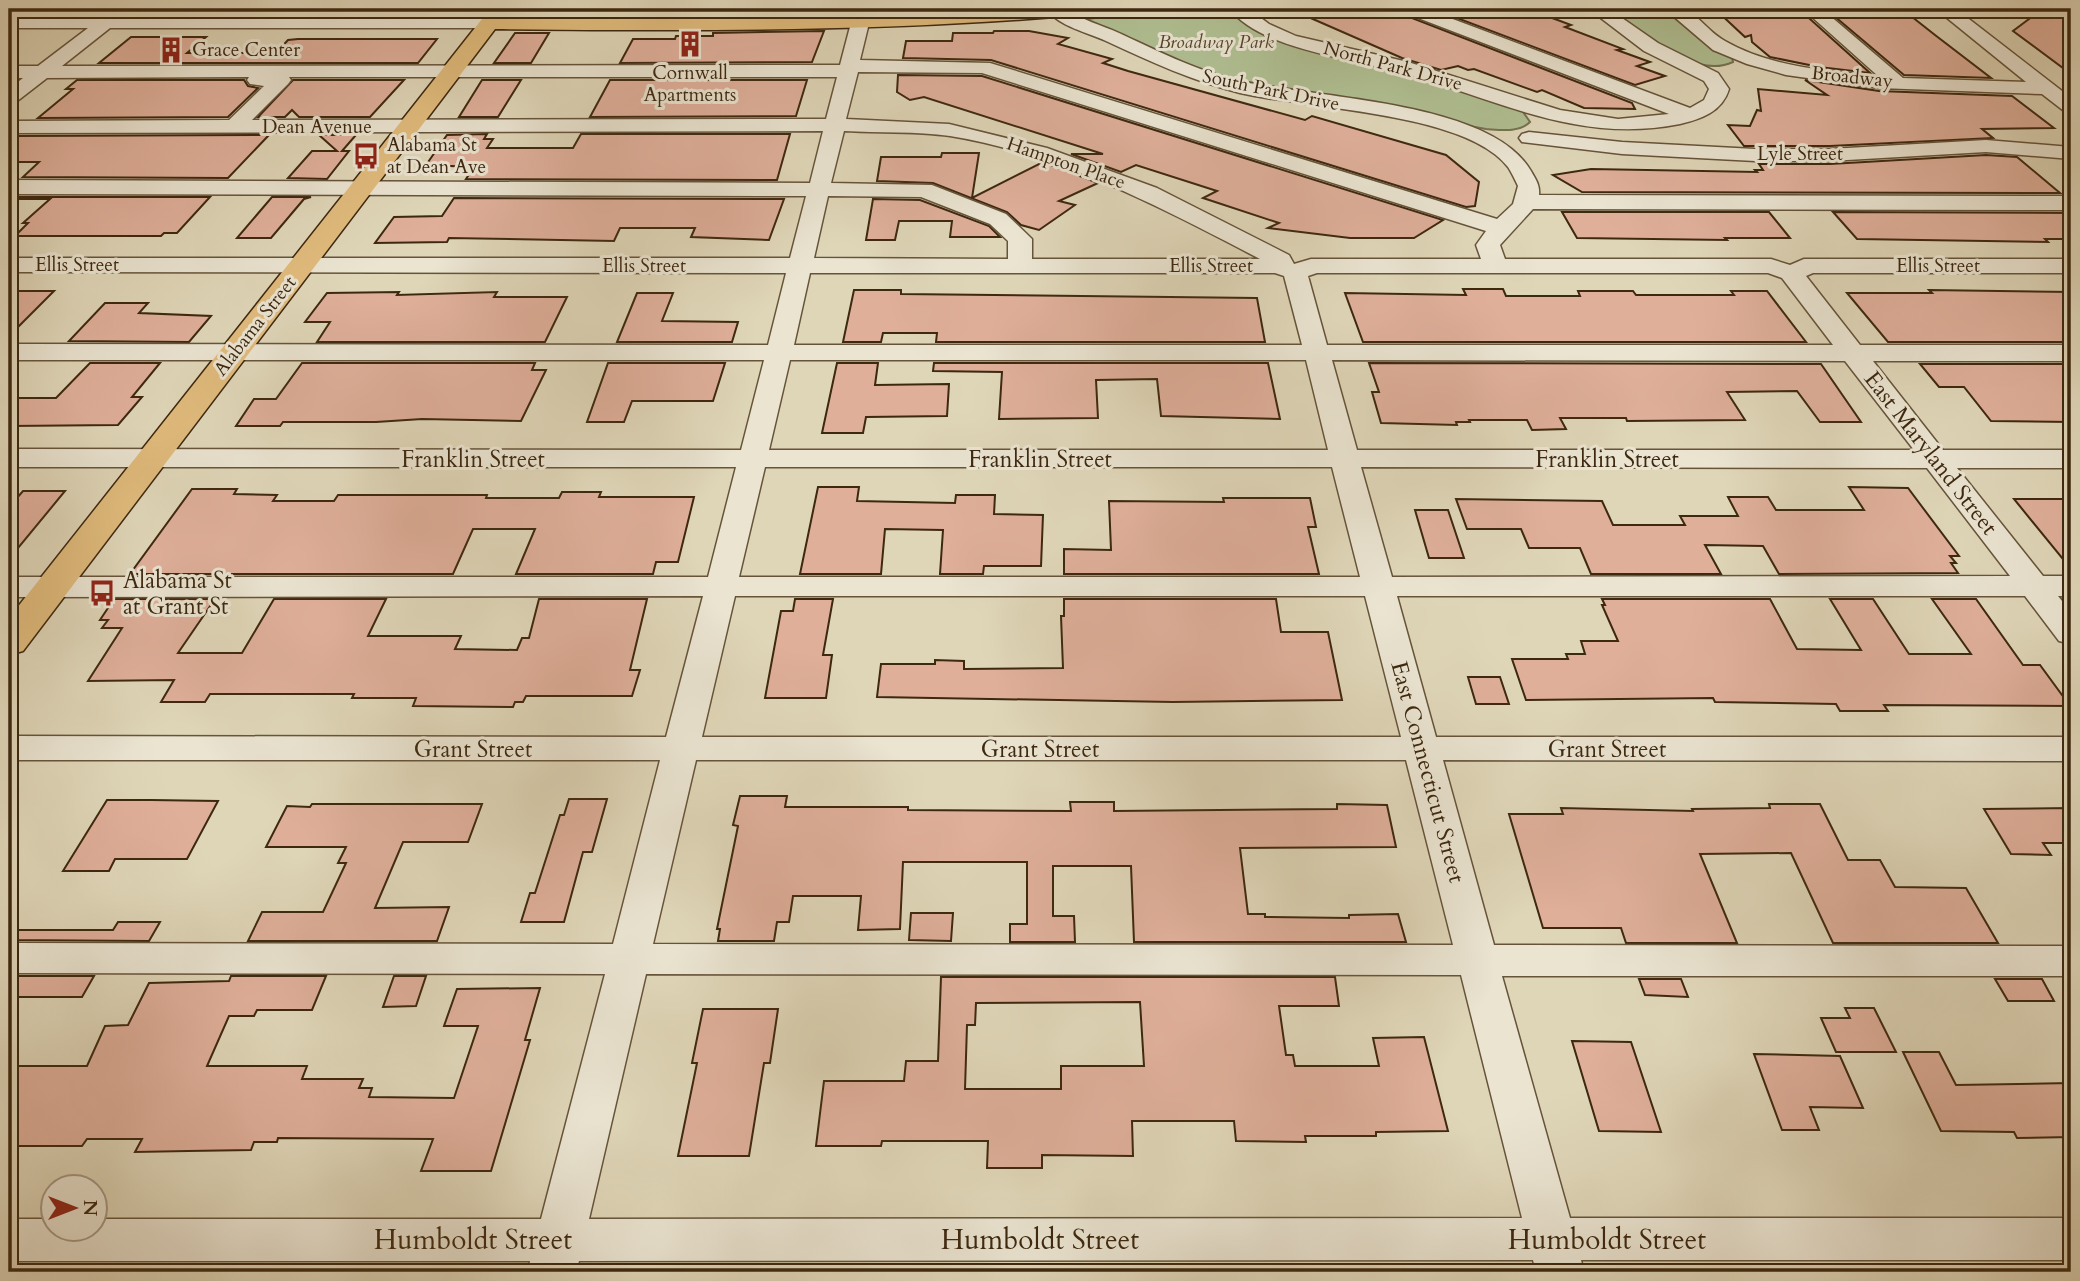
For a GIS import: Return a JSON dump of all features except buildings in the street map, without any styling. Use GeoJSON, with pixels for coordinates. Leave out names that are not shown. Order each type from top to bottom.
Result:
{"type":"FeatureCollection","features":[{"type":"Feature","properties":{"kind":"main road"},"geometry":{"type":"LineString","coordinates":[[495,16],[655,23],[871,18],[1079,9]]}},
{"type":"Feature","properties":{"kind":"main road","name":"Alabama Street"},"geometry":{"type":"LineString","coordinates":[[9,643],[495,16]]}},
{"type":"Feature","properties":{"kind":"street"},"geometry":{"type":"LineString","coordinates":[[36,9],[62,23]]}},
{"type":"Feature","properties":{"kind":"street"},"geometry":{"type":"LineString","coordinates":[[202,23],[263,9]]}},
{"type":"Feature","properties":{"kind":"street"},"geometry":{"type":"LineString","coordinates":[[326,9],[358,23]]}},
{"type":"Feature","properties":{"kind":"street"},"geometry":{"type":"LineString","coordinates":[[619,9],[655,23]]}},
{"type":"Feature","properties":{"kind":"street","name":"North Park Drive"},"geometry":{"type":"LineString","coordinates":[[1239,9],[1254,24],[1283,38],[1464,84],[1553,116],[1625,126],[1655,124],[1690,115]]}},
{"type":"Feature","properties":{"kind":"street"},"geometry":{"type":"LineString","coordinates":[[1411,9],[1690,115],[1707,107],[1718,94],[1717,83],[1707,75],[1651,47],[1598,9]]}},
{"type":"Feature","properties":{"kind":"street","name":"Broadway"},"geometry":{"type":"LineString","coordinates":[[1674,9],[1715,43],[1759,61],[1813,74],[1896,82],[2047,88]]}},
{"type":"Feature","properties":{"kind":"street"},"geometry":{"type":"LineString","coordinates":[[1812,9],[1896,82]]}},
{"type":"Feature","properties":{"kind":"street"},"geometry":{"type":"LineString","coordinates":[[1945,9],[2071,107]]}},
{"type":"Feature","properties":{"kind":"street","name":"South Park Drive"},"geometry":{"type":"LineString","coordinates":[[1056,10],[1146,55],[1199,75],[1273,94],[1416,118],[1467,132],[1497,147],[1520,167],[1529,186],[1527,202]]}},
{"type":"Feature","properties":{"kind":"street"},"geometry":{"type":"LineString","coordinates":[[9,23],[358,23],[495,16]]}},
{"type":"Feature","properties":{"kind":"street"},"geometry":{"type":"LineString","coordinates":[[556,1256],[849,68],[871,18]]}},
{"type":"Feature","properties":{"kind":"street"},"geometry":{"type":"LineString","coordinates":[[9,98],[106,23]]}},
{"type":"Feature","properties":{"kind":"street"},"geometry":{"type":"LineString","coordinates":[[215,40],[234,23]]}},
{"type":"Feature","properties":{"kind":"street"},"geometry":{"type":"LineString","coordinates":[[196,56],[169,80],[281,80],[234,127]]}},
{"type":"Feature","properties":{"kind":"street"},"geometry":{"type":"LineString","coordinates":[[386,56],[379,64],[455,67]]}},
{"type":"Feature","properties":{"kind":"street"},"geometry":{"type":"LineString","coordinates":[[1707,75],[1759,61]]}},
{"type":"Feature","properties":{"kind":"street"},"geometry":{"type":"LineString","coordinates":[[9,72],[455,67],[983,67],[1501,228]]}},
{"type":"Feature","properties":{"kind":"street"},"geometry":{"type":"LineString","coordinates":[[1497,147],[1529,138],[1545,128],[1553,116]]}},
{"type":"Feature","properties":{"kind":"street","name":"Dean Avenue"},"geometry":{"type":"LineString","coordinates":[[9,127],[835,125]]}},
{"type":"Feature","properties":{"kind":"street","name":"Hampton Place"},"geometry":{"type":"LineString","coordinates":[[835,125],[949,130],[1040,152],[1149,193],[1292,266]]}},
{"type":"Feature","properties":{"kind":"street","name":"Lyle Street"},"geometry":{"type":"LineString","coordinates":[[1529,138],[1622,148],[1767,155],[1830,155],[1986,146],[2071,153]]}},
{"type":"Feature","properties":{"kind":"street"},"geometry":{"type":"LineString","coordinates":[[9,187],[924,190],[998,219],[1020,239],[1020,266]]}},
{"type":"Feature","properties":{"kind":"street"},"geometry":{"type":"LineString","coordinates":[[1496,266],[1488,245],[1501,228],[1524,209],[1527,202],[2071,203]]}},
{"type":"Feature","properties":{"kind":"street","name":"Ellis Street"},"geometry":{"type":"LineString","coordinates":[[9,265],[1789,268],[2071,266]]}},
{"type":"Feature","properties":{"kind":"street","name":"East Connecticut Street"},"geometry":{"type":"LineString","coordinates":[[1292,266],[1555,1256]]}},
{"type":"Feature","properties":{"kind":"street","name":"East Maryland Street"},"geometry":{"type":"LineString","coordinates":[[1789,268],[2071,634]]}},
{"type":"Feature","properties":{"kind":"street"},"geometry":{"type":"LineString","coordinates":[[9,352],[2071,353]]}},
{"type":"Feature","properties":{"kind":"street","name":"Franklin Street"},"geometry":{"type":"LineString","coordinates":[[9,458],[2071,459]]}},
{"type":"Feature","properties":{"kind":"street"},"geometry":{"type":"LineString","coordinates":[[9,587],[2071,586]]}},
{"type":"Feature","properties":{"kind":"street","name":"Grant Street"},"geometry":{"type":"LineString","coordinates":[[9,748],[2071,749]]}},
{"type":"Feature","properties":{"kind":"street"},"geometry":{"type":"LineString","coordinates":[[9,958],[2071,961]]}},
{"type":"Feature","properties":{"kind":"street","name":"Humboldt Street"},"geometry":{"type":"LineString","coordinates":[[9,1240],[556,1256],[1555,1256],[2071,1240]]}},
{"type":"Feature","properties":{"kind":"green space"},"geometry":{"type":"Polygon","coordinates":[[[518,9],[606,9],[610,13],[600,16],[513,16],[518,9]]]}},
{"type":"Feature","properties":{"kind":"green space","name":"Broadway Park"},"geometry":{"type":"Polygon","coordinates":[[[1159,9],[1230,9],[1248,25],[1271,37],[1368,60],[1521,109],[1530,122],[1515,129],[1486,129],[1314,98],[1201,73],[1081,20],[1159,9]]]}},
{"type":"Feature","properties":{"kind":"green space"},"geometry":{"type":"Polygon","coordinates":[[[1607,9],[1664,9],[1702,41],[1732,57],[1733,62],[1717,66],[1701,65],[1684,59],[1607,9]]]}},
{"type":"Feature","properties":{"kind":"place","name":"Cornwall Apartments"},"geometry":{"type":"Point","coordinates":[690,44]}},
{"type":"Feature","properties":{"kind":"place","name":"Grace Center"},"geometry":{"type":"Point","coordinates":[171,50]}},
{"type":"Feature","properties":{"kind":"place","name":"Alabama St at Dean Ave"},"geometry":{"type":"Point","coordinates":[366,156]}},
{"type":"Feature","properties":{"kind":"place","name":"Alabama St at Grant St"},"geometry":{"type":"Point","coordinates":[102,593]}}]}
